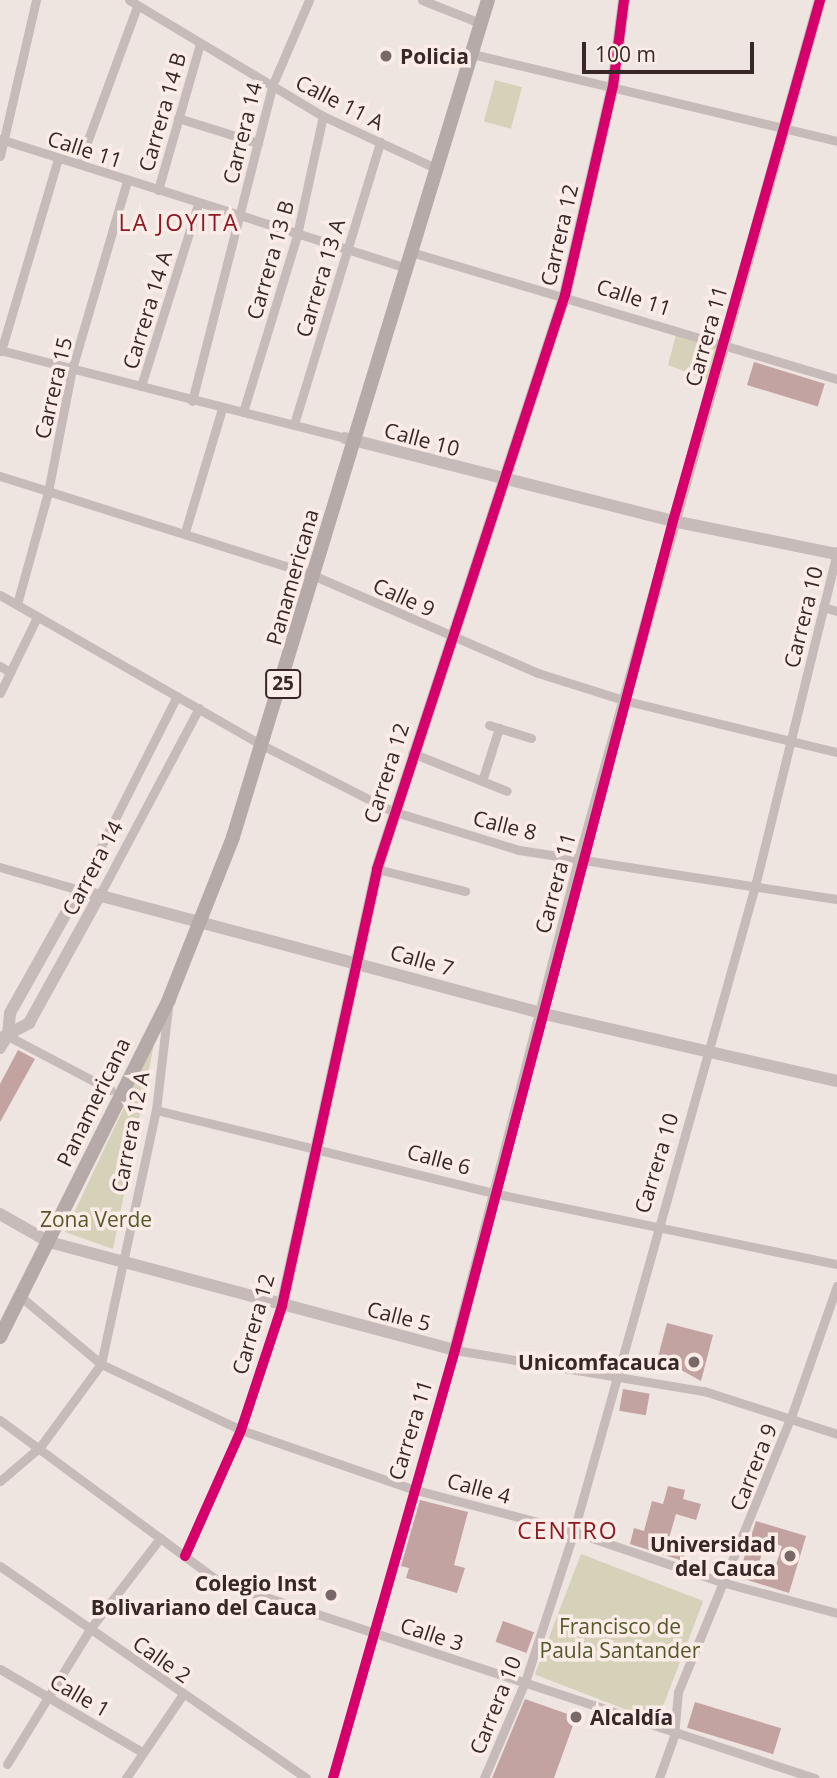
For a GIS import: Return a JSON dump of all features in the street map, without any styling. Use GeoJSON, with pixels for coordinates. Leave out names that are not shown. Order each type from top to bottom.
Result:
{"type":"FeatureCollection","features":[{"type":"Feature","properties":{"kind":"main road","name":"Panamericana"},"geometry":{"type":"LineString","coordinates":[[0,1318],[45,1240],[169,999],[197,924],[261,744],[429,165],[481,0]]}},
{"type":"Feature","properties":{"kind":"main road","name":"Panamericana"},"geometry":{"type":"LineString","coordinates":[[349,440],[411,252],[488,0]]}},
{"type":"Feature","properties":{"kind":"main road","name":"Panamericana"},"geometry":{"type":"LineString","coordinates":[[0,1337],[21,1297],[111,1090],[197,924]]}},
{"type":"Feature","properties":{"kind":"street"},"geometry":{"type":"LineString","coordinates":[[0,156],[36,0]]}},
{"type":"Feature","properties":{"kind":"street","name":"Calle 11 A"},"geometry":{"type":"LineString","coordinates":[[129,0],[323,116],[429,165]]}},
{"type":"Feature","properties":{"kind":"street","name":"Carrera 14"},"geometry":{"type":"LineString","coordinates":[[192,401],[242,220],[272,86],[309,0]]}},
{"type":"Feature","properties":{"kind":"street"},"geometry":{"type":"LineString","coordinates":[[422,0],[475,21]]}},
{"type":"Feature","properties":{"kind":"street","name":"Carrera 12"},"geometry":{"type":"LineString","coordinates":[[184,1556],[241,1430],[282,1306],[353,961],[392,811],[507,481],[565,295],[613,86],[624,0]]}},
{"type":"Feature","properties":{"kind":"street","name":"Carrera 11"},"geometry":{"type":"LineString","coordinates":[[333,1778],[375,1634],[412,1489],[455,1350],[493,1193],[581,858],[627,701],[673,521],[820,0]]}},
{"type":"Feature","properties":{"kind":"street"},"geometry":{"type":"LineString","coordinates":[[79,164],[137,6]]}},
{"type":"Feature","properties":{"kind":"street","name":"Carrera 14 B"},"geometry":{"type":"LineString","coordinates":[[158,190],[200,44]]}},
{"type":"Feature","properties":{"kind":"street"},"geometry":{"type":"LineString","coordinates":[[472,54],[786,126],[837,141]]}},
{"type":"Feature","properties":{"kind":"street","name":"Carrera 13 B"},"geometry":{"type":"LineString","coordinates":[[243,412],[297,235],[323,116]]}},
{"type":"Feature","properties":{"kind":"street"},"geometry":{"type":"LineString","coordinates":[[178,118],[258,143]]}},
{"type":"Feature","properties":{"kind":"street","name":"Calle 11"},"geometry":{"type":"LineString","coordinates":[[3,140],[242,220],[400,266]]}},
{"type":"Feature","properties":{"kind":"street","name":"Carrera 13 A"},"geometry":{"type":"LineString","coordinates":[[294,424],[380,142]]}},
{"type":"Feature","properties":{"kind":"street"},"geometry":{"type":"LineString","coordinates":[[0,350],[58,159]]}},
{"type":"Feature","properties":{"kind":"street","name":"Carrera 15"},"geometry":{"type":"LineString","coordinates":[[17,604],[48,492],[72,369],[127,181]]}},
{"type":"Feature","properties":{"kind":"street","name":"Carrera 14 A"},"geometry":{"type":"LineString","coordinates":[[141,386],[198,204]]}},
{"type":"Feature","properties":{"kind":"street","name":"Calle 11"},"geometry":{"type":"LineString","coordinates":[[411,252],[565,295],[723,346],[837,379]]}},
{"type":"Feature","properties":{"kind":"street","name":"Calle 10"},"geometry":{"type":"LineString","coordinates":[[0,350],[507,481],[673,521],[837,553]]}},
{"type":"Feature","properties":{"kind":"street"},"geometry":{"type":"LineString","coordinates":[[186,532],[222,408]]}},
{"type":"Feature","properties":{"kind":"street","name":"Calle 9"},"geometry":{"type":"LineString","coordinates":[[0,476],[186,532],[312,575],[452,638],[627,701],[837,752]]}},
{"type":"Feature","properties":{"kind":"street","name":"Carrera 10"},"geometry":{"type":"LineString","coordinates":[[484,1778],[525,1682],[573,1534],[612,1380],[756,882],[837,553]]}},
{"type":"Feature","properties":{"kind":"street","name":"Calle 8"},"geometry":{"type":"LineString","coordinates":[[0,595],[261,744],[392,811],[519,850],[756,882],[837,899]]}},
{"type":"Feature","properties":{"kind":"street"},"geometry":{"type":"LineString","coordinates":[[823,607],[837,611]]}},
{"type":"Feature","properties":{"kind":"street"},"geometry":{"type":"LineString","coordinates":[[0,693],[37,617]]}},
{"type":"Feature","properties":{"kind":"street"},"geometry":{"type":"LineString","coordinates":[[0,666],[10,672]]}},
{"type":"Feature","properties":{"kind":"street","name":"Carrera 14"},"geometry":{"type":"LineString","coordinates":[[0,1049],[10,1013],[79,890],[177,696]]}},
{"type":"Feature","properties":{"kind":"street","name":"Carrera 14"},"geometry":{"type":"LineString","coordinates":[[4,1037],[29,1023],[199,708]]}},
{"type":"Feature","properties":{"kind":"street"},"geometry":{"type":"LineString","coordinates":[[482,781],[494,726],[531,738]]}},
{"type":"Feature","properties":{"kind":"street"},"geometry":{"type":"LineString","coordinates":[[412,753],[507,791]]}},
{"type":"Feature","properties":{"kind":"street","name":"Calle 7"},"geometry":{"type":"LineString","coordinates":[[0,867],[197,924],[353,961],[540,1013],[837,1081]]}},
{"type":"Feature","properties":{"kind":"street"},"geometry":{"type":"LineString","coordinates":[[377,869],[465,891]]}},
{"type":"Feature","properties":{"kind":"street","name":"Carrera 12 A"},"geometry":{"type":"LineString","coordinates":[[0,1481],[40,1447],[101,1364],[156,1110],[169,999]]}},
{"type":"Feature","properties":{"kind":"street"},"geometry":{"type":"LineString","coordinates":[[4,1037],[111,1090]]}},
{"type":"Feature","properties":{"kind":"street","name":"Calle 6"},"geometry":{"type":"LineString","coordinates":[[156,1110],[493,1193],[656,1224],[837,1264]]}},
{"type":"Feature","properties":{"kind":"street","name":"Calle 5"},"geometry":{"type":"LineString","coordinates":[[0,1214],[45,1240],[282,1306],[455,1350],[612,1380],[705,1391],[792,1417],[837,1434]]}},
{"type":"Feature","properties":{"kind":"street","name":"Carrera 9"},"geometry":{"type":"LineString","coordinates":[[659,1778],[674,1736],[678,1692],[792,1417],[837,1286]]}},
{"type":"Feature","properties":{"kind":"street","name":"Calle 4"},"geometry":{"type":"LineString","coordinates":[[21,1297],[101,1364],[241,1430],[412,1489],[573,1534],[725,1583],[837,1613]]}},
{"type":"Feature","properties":{"kind":"street","name":"Calle 3"},"geometry":{"type":"LineString","coordinates":[[0,1420],[220,1582],[525,1682],[786,1774],[814,1778]]}},
{"type":"Feature","properties":{"kind":"street"},"geometry":{"type":"LineString","coordinates":[[7,1764],[90,1629],[160,1538]]}},
{"type":"Feature","properties":{"kind":"street","name":"Calle 2"},"geometry":{"type":"LineString","coordinates":[[0,1566],[306,1778]]}},
{"type":"Feature","properties":{"kind":"street","name":"Calle 1"},"geometry":{"type":"LineString","coordinates":[[0,1669],[142,1752]]}},
{"type":"Feature","properties":{"kind":"street"},"geometry":{"type":"LineString","coordinates":[[126,1778],[183,1695]]}},
{"type":"Feature","properties":{"kind":"green space"},"geometry":{"type":"Polygon","coordinates":[[[495,80],[522,87],[511,129],[484,122],[495,80]]]}},
{"type":"Feature","properties":{"kind":"green space"},"geometry":{"type":"Polygon","coordinates":[[[676,335],[720,347],[710,381],[668,365],[676,335]]]}},
{"type":"Feature","properties":{"kind":"green space","name":"Zona Verde"},"geometry":{"type":"Polygon","coordinates":[[[154,1044],[113,1249],[65,1232],[154,1044]]]}},
{"type":"Feature","properties":{"kind":"green space","name":"Francisco de Paula Santander"},"geometry":{"type":"Polygon","coordinates":[[[581,1554],[703,1601],[657,1721],[535,1674],[581,1554]]]}},
{"type":"Feature","properties":{"kind":"building"},"geometry":{"type":"Polygon","coordinates":[[[754,362],[825,384],[818,407],[747,385],[754,362]]]}},
{"type":"Feature","properties":{"kind":"building"},"geometry":{"type":"Polygon","coordinates":[[[18,1050],[35,1059],[0,1122],[0,1084],[18,1050]]]}},
{"type":"Feature","properties":{"kind":"building"},"geometry":{"type":"Polygon","coordinates":[[[667,1323],[713,1335],[701,1381],[658,1357],[667,1323]]]}},
{"type":"Feature","properties":{"kind":"building"},"geometry":{"type":"Polygon","coordinates":[[[623,1389],[650,1394],[646,1415],[619,1411],[623,1389]]]}},
{"type":"Feature","properties":{"kind":"building"},"geometry":{"type":"Polygon","coordinates":[[[668,1486],[685,1490],[683,1499],[701,1504],[696,1520],[676,1514],[669,1538],[688,1543],[683,1561],[630,1544],[634,1528],[644,1531],[652,1501],[663,1504],[668,1486]]]}},
{"type":"Feature","properties":{"kind":"building"},"geometry":{"type":"Polygon","coordinates":[[[420,1500],[468,1512],[454,1565],[465,1568],[457,1593],[406,1578],[409,1568],[401,1566],[420,1500]]]}},
{"type":"Feature","properties":{"kind":"building","name":"Universidad del Cauca"},"geometry":{"type":"Polygon","coordinates":[[[756,1521],[806,1536],[789,1593],[738,1577],[756,1521]],[[766,1541],[758,1566],[774,1571],[782,1546],[766,1541]]]}},
{"type":"Feature","properties":{"kind":"building"},"geometry":{"type":"Polygon","coordinates":[[[503,1621],[534,1632],[526,1653],[495,1642],[503,1621]]]}},
{"type":"Feature","properties":{"kind":"building"},"geometry":{"type":"Polygon","coordinates":[[[525,1699],[576,1717],[554,1778],[492,1778],[525,1699]]]}},
{"type":"Feature","properties":{"kind":"building"},"geometry":{"type":"Polygon","coordinates":[[[695,1702],[781,1728],[773,1754],[687,1728],[695,1702]]]}},
{"type":"Feature","properties":{"kind":"cycle path"},"geometry":{"type":"LineString","coordinates":[[185,1556],[241,1430],[282,1306],[377,869],[565,295],[613,86],[624,0]]}},
{"type":"Feature","properties":{"kind":"cycle path"},"geometry":{"type":"LineString","coordinates":[[333,1778],[455,1350],[673,521],[820,0]]}},
{"type":"Feature","properties":{"kind":"place","name":"Policia"},"geometry":{"type":"Point","coordinates":[386,56]}},
{"type":"Feature","properties":{"kind":"place","name":"Unicomfacauca"},"geometry":{"type":"Point","coordinates":[694,1362]}},
{"type":"Feature","properties":{"kind":"place","name":"Universidad del Cauca"},"geometry":{"type":"Point","coordinates":[790,1556]}},
{"type":"Feature","properties":{"kind":"place","name":"Colegio Inst Bolivariano del Cauca"},"geometry":{"type":"Point","coordinates":[331,1595]}},
{"type":"Feature","properties":{"kind":"place","name":"Alcaldía"},"geometry":{"type":"Point","coordinates":[576,1717]}},
{"type":"Feature","properties":{"kind":"district","name":"LA JOYITA"},"geometry":{"type":"Point","coordinates":[179,222]}},
{"type":"Feature","properties":{"kind":"district","name":"CENTRO"},"geometry":{"type":"Point","coordinates":[568,1530]}}]}
